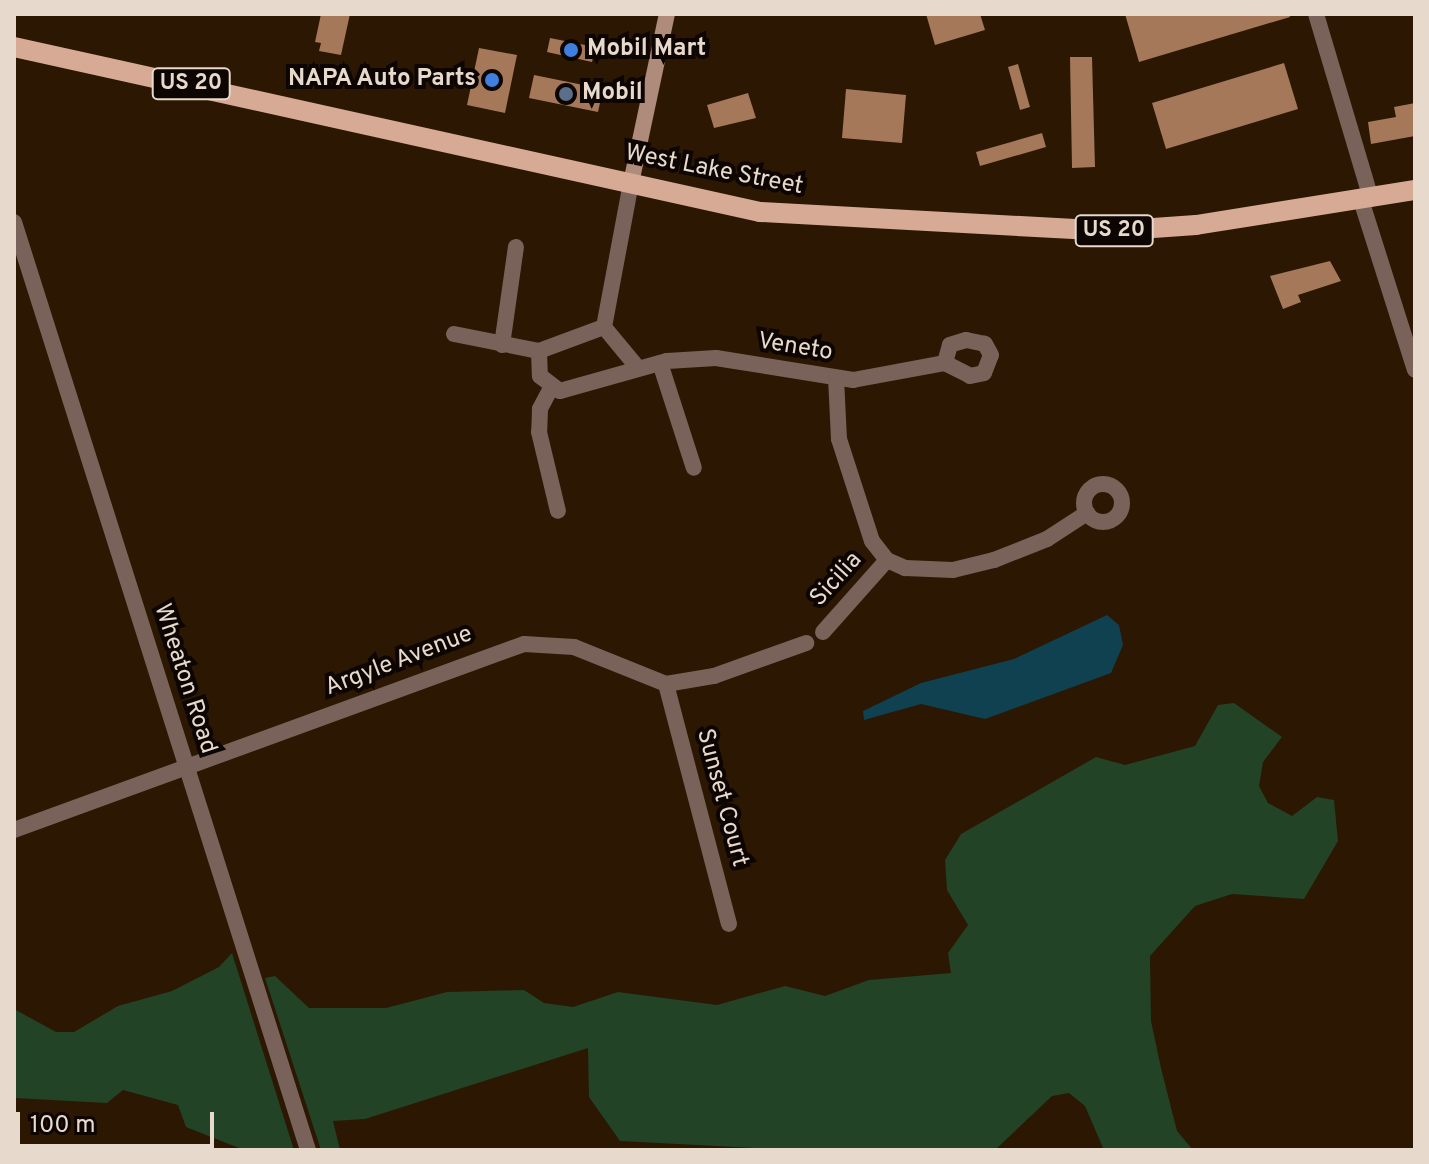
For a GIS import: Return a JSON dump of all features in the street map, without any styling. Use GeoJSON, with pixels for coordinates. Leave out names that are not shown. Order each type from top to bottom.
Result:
{"type":"FeatureCollection","features":[{"type":"Feature","properties":{"kind":"main road","name":"West Lake Street"},"geometry":{"type":"LineString","coordinates":[[14,47],[760,212],[1035,231],[1196,225],[1415,190]]}},
{"type":"Feature","properties":{"kind":"street"},"geometry":{"type":"LineString","coordinates":[[604,327],[667,14]]}},
{"type":"Feature","properties":{"kind":"street"},"geometry":{"type":"LineString","coordinates":[[1316,14],[1415,370]]}},
{"type":"Feature","properties":{"kind":"street","name":"Wheaton Road"},"geometry":{"type":"LineString","coordinates":[[14,222],[308,1150]]}},
{"type":"Feature","properties":{"kind":"street"},"geometry":{"type":"LineString","coordinates":[[502,345],[516,247]]}},
{"type":"Feature","properties":{"kind":"street"},"geometry":{"type":"LineString","coordinates":[[454,334],[539,351],[604,327]]}},
{"type":"Feature","properties":{"kind":"street"},"geometry":{"type":"LineString","coordinates":[[604,327],[638,368]]}},
{"type":"Feature","properties":{"kind":"street"},"geometry":{"type":"LineString","coordinates":[[539,351],[540,376],[551,388],[540,409],[539,432],[558,511]]}},
{"type":"Feature","properties":{"kind":"street","name":"Veneto"},"geometry":{"type":"LineString","coordinates":[[551,388],[568,390],[660,363],[716,358],[836,378],[945,363]]}},
{"type":"Feature","properties":{"kind":"street"},"geometry":{"type":"LineString","coordinates":[[660,363],[694,468]]}},
{"type":"Feature","properties":{"kind":"street"},"geometry":{"type":"LineString","coordinates":[[836,378],[839,439],[872,541],[887,560],[905,568],[953,570],[980,564],[1047,539],[1087,513]]}},
{"type":"Feature","properties":{"kind":"street","name":"Sicilia"},"geometry":{"type":"LineString","coordinates":[[823,632],[887,560]]}},
{"type":"Feature","properties":{"kind":"street"},"geometry":{"type":"LineString","coordinates":[[666,684],[714,676],[806,643]]}},
{"type":"Feature","properties":{"kind":"street","name":"Argyle Avenue"},"geometry":{"type":"LineString","coordinates":[[14,830],[524,644],[574,647],[666,684]]}},
{"type":"Feature","properties":{"kind":"street","name":"Sunset Court"},"geometry":{"type":"LineString","coordinates":[[666,684],[729,924]]}},
{"type":"Feature","properties":{"kind":"green space"},"geometry":{"type":"Polygon","coordinates":[[[1234,703],[1282,737],[1263,762],[1259,786],[1268,803],[1292,816],[1317,797],[1334,800],[1338,841],[1304,899],[1232,894],[1195,906],[1150,956],[1151,1021],[1161,1068],[1177,1131],[1193,1150],[1104,1150],[1085,1106],[1069,1093],[1052,1096],[995,1150],[794,1150],[620,1141],[589,1097],[588,1048],[365,1119],[333,1121],[340,1150],[321,1150],[265,978],[275,976],[309,1008],[386,1008],[447,992],[524,990],[544,1003],[573,1007],[618,992],[717,1005],[785,986],[825,996],[869,980],[951,973],[948,953],[968,925],[947,890],[945,860],[961,834],[1096,757],[1125,765],[1195,746],[1218,705],[1234,703]]]}},
{"type":"Feature","properties":{"kind":"green space"},"geometry":{"type":"Polygon","coordinates":[[[232,953],[294,1150],[244,1150],[186,1127],[178,1105],[123,1090],[107,1103],[14,1098],[14,1009],[56,1032],[74,1032],[118,1006],[172,991],[219,967],[232,953]]]}},
{"type":"Feature","properties":{"kind":"water"},"geometry":{"type":"Polygon","coordinates":[[[1107,615],[1119,625],[1123,645],[1111,673],[985,719],[921,704],[864,720],[863,711],[921,683],[1014,659],[1107,615]]]}},
{"type":"Feature","properties":{"kind":"building"},"geometry":{"type":"Polygon","coordinates":[[[321,14],[350,14],[341,55],[319,51],[321,43],[315,42],[321,14]]]}},
{"type":"Feature","properties":{"kind":"building"},"geometry":{"type":"Polygon","coordinates":[[[926,14],[980,14],[985,30],[935,45],[926,14]]]}},
{"type":"Feature","properties":{"kind":"building"},"geometry":{"type":"Polygon","coordinates":[[[1125,14],[1289,14],[1290,17],[1139,62],[1125,14]]]}},
{"type":"Feature","properties":{"kind":"building","name":"Mobil Mart"},"geometry":{"type":"Polygon","coordinates":[[[550,38],[595,47],[592,62],[547,52],[550,38]]]}},
{"type":"Feature","properties":{"kind":"building","name":"NAPA Auto Parts"},"geometry":{"type":"Polygon","coordinates":[[[479,48],[517,55],[505,113],[467,105],[479,48]]]}},
{"type":"Feature","properties":{"kind":"building"},"geometry":{"type":"Polygon","coordinates":[[[1070,57],[1092,57],[1095,167],[1072,168],[1070,57]]]}},
{"type":"Feature","properties":{"kind":"building"},"geometry":{"type":"Polygon","coordinates":[[[1284,63],[1298,109],[1166,149],[1152,103],[1284,63]]]}},
{"type":"Feature","properties":{"kind":"building"},"geometry":{"type":"Polygon","coordinates":[[[1018,64],[1030,107],[1020,110],[1008,67],[1018,64]]]}},
{"type":"Feature","properties":{"kind":"building","name":"Mobil"},"geometry":{"type":"Polygon","coordinates":[[[534,75],[603,89],[598,112],[529,98],[534,75]]]}},
{"type":"Feature","properties":{"kind":"building"},"geometry":{"type":"Polygon","coordinates":[[[846,89],[906,95],[902,143],[842,138],[846,89]]]}},
{"type":"Feature","properties":{"kind":"building"},"geometry":{"type":"Polygon","coordinates":[[[748,93],[756,118],[714,128],[707,105],[748,93]]]}},
{"type":"Feature","properties":{"kind":"building"},"geometry":{"type":"Polygon","coordinates":[[[1415,103],[1415,136],[1371,144],[1368,122],[1396,117],[1394,107],[1415,103]]]}},
{"type":"Feature","properties":{"kind":"building"},"geometry":{"type":"Polygon","coordinates":[[[1042,133],[1046,147],[980,166],[976,152],[1042,133]]]}},
{"type":"Feature","properties":{"kind":"building"},"geometry":{"type":"Polygon","coordinates":[[[1330,261],[1341,281],[1298,295],[1301,302],[1283,309],[1270,276],[1330,261]]]}},
{"type":"Feature","properties":{"kind":"place","name":"Mobil Mart"},"geometry":{"type":"Point","coordinates":[571,50]}},
{"type":"Feature","properties":{"kind":"place","name":"NAPA Auto Parts"},"geometry":{"type":"Point","coordinates":[492,80]}},
{"type":"Feature","properties":{"kind":"place","name":"Mobil"},"geometry":{"type":"Point","coordinates":[566,94]}}]}
